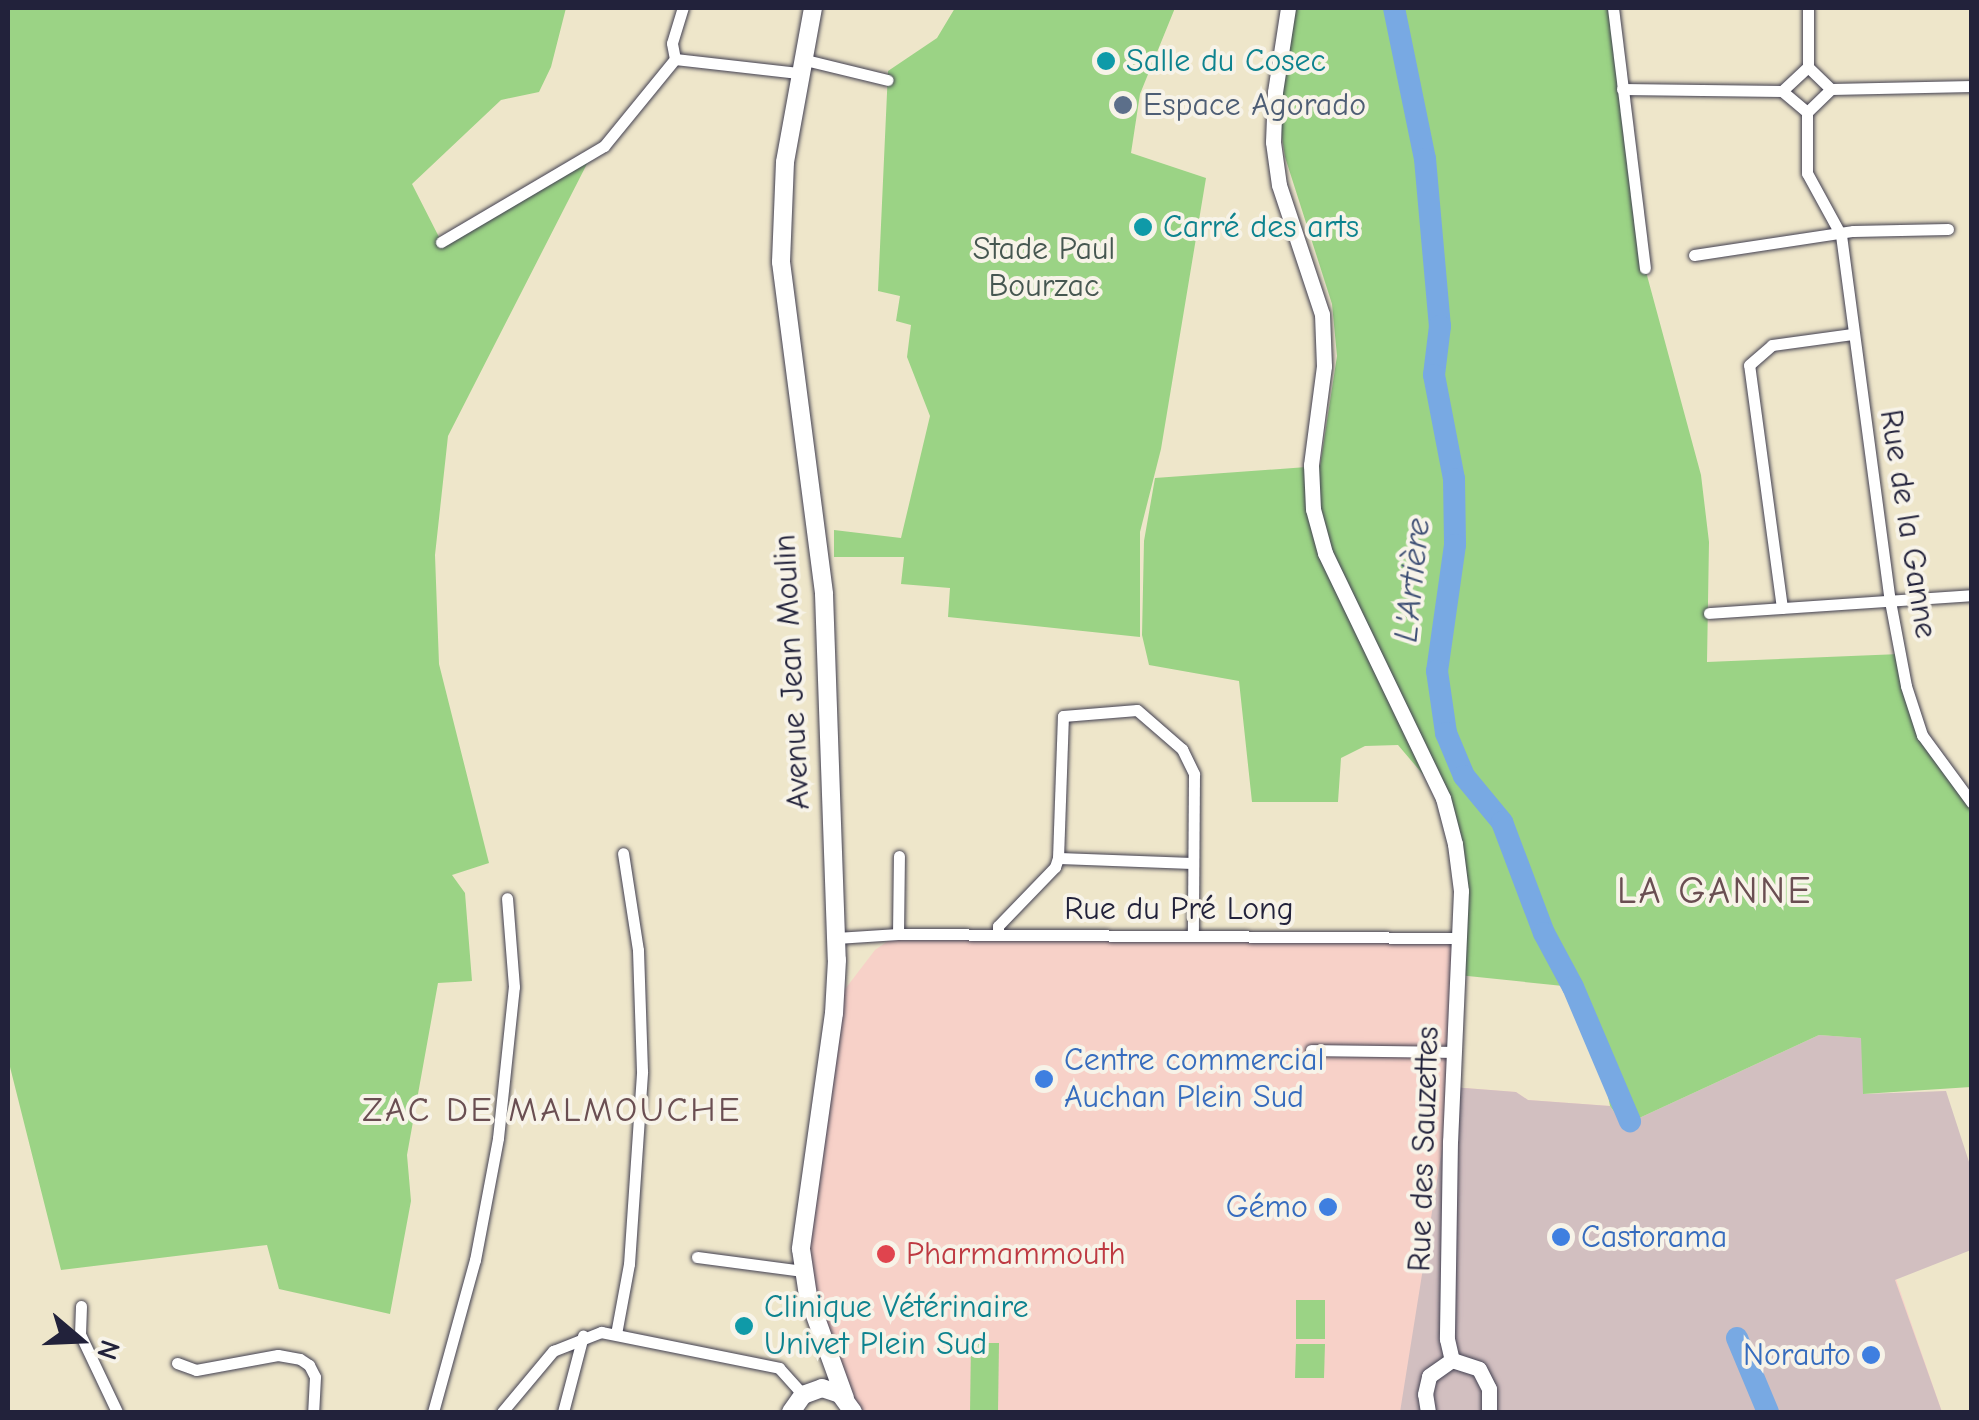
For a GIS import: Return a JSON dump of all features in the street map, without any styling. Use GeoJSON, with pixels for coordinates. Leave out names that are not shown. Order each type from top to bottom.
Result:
{"type":"FeatureCollection","features":[{"type":"Feature","properties":{"kind":"main road","name":"Avenue Jean Moulin"},"geometry":{"type":"LineString","coordinates":[[813,8],[785,162],[781,262],[824,594],[836,938],[834,1013],[804,1221],[803,1271],[820,1334],[849,1405]]}},
{"type":"Feature","properties":{"kind":"main road","name":"Avenue Jean Moulin"},"geometry":{"type":"LineString","coordinates":[[809,1392],[822,1364],[820,1334]]}},
{"type":"Feature","properties":{"kind":"main road"},"geometry":{"type":"LineString","coordinates":[[791,1412],[809,1392],[834,1391],[849,1405]]}},
{"type":"Feature","properties":{"kind":"street"},"geometry":{"type":"LineString","coordinates":[[442,242],[604,146],[674,59],[672,43],[683,8]]}},
{"type":"Feature","properties":{"kind":"street","name":"Rue des Sauzettes"},"geometry":{"type":"LineString","coordinates":[[1288,8],[1274,92],[1273,142],[1280,185],[1322,314],[1324,366],[1311,465],[1313,509],[1326,553],[1443,798],[1461,890],[1447,1320],[1452,1360]]}},
{"type":"Feature","properties":{"kind":"street"},"geometry":{"type":"LineString","coordinates":[[1613,8],[1645,268]]}},
{"type":"Feature","properties":{"kind":"street"},"geometry":{"type":"LineString","coordinates":[[1808,8],[1808,67],[1831,89]]}},
{"type":"Feature","properties":{"kind":"street"},"geometry":{"type":"LineString","coordinates":[[674,59],[800,66],[888,80]]}},
{"type":"Feature","properties":{"kind":"street"},"geometry":{"type":"LineString","coordinates":[[1782,91],[1808,67]]}},
{"type":"Feature","properties":{"kind":"street"},"geometry":{"type":"LineString","coordinates":[[1841,234],[1807,174],[1807,112],[1831,89],[1972,86]]}},
{"type":"Feature","properties":{"kind":"street"},"geometry":{"type":"LineString","coordinates":[[1622,89],[1782,91],[1807,112]]}},
{"type":"Feature","properties":{"kind":"street"},"geometry":{"type":"LineString","coordinates":[[1694,255],[1841,234],[1948,229]]}},
{"type":"Feature","properties":{"kind":"street","name":"Rue de la Ganne"},"geometry":{"type":"LineString","coordinates":[[1841,234],[1890,601],[1906,686],[1922,735],[1972,803]]}},
{"type":"Feature","properties":{"kind":"street"},"geometry":{"type":"LineString","coordinates":[[1782,608],[1749,366],[1772,345],[1852,334]]}},
{"type":"Feature","properties":{"kind":"street"},"geometry":{"type":"LineString","coordinates":[[1709,613],[1972,595]]}},
{"type":"Feature","properties":{"kind":"street"},"geometry":{"type":"LineString","coordinates":[[998,935],[998,926],[1058,858],[1064,716],[1137,710],[1150,717],[1188,759],[1194,774],[1192,936]]}},
{"type":"Feature","properties":{"kind":"street"},"geometry":{"type":"LineString","coordinates":[[616,1334],[629,1264],[642,1071],[638,950],[623,853]]}},
{"type":"Feature","properties":{"kind":"street"},"geometry":{"type":"LineString","coordinates":[[898,934],[899,856]]}},
{"type":"Feature","properties":{"kind":"street"},"geometry":{"type":"LineString","coordinates":[[1058,858],[1193,863]]}},
{"type":"Feature","properties":{"kind":"street"},"geometry":{"type":"LineString","coordinates":[[432,1412],[471,1276],[498,1138],[514,987],[507,898]]}},
{"type":"Feature","properties":{"kind":"street","name":"Rue du Pré Long"},"geometry":{"type":"LineString","coordinates":[[836,938],[898,934],[1460,938]]}},
{"type":"Feature","properties":{"kind":"street"},"geometry":{"type":"LineString","coordinates":[[1311,1050],[1453,1052]]}},
{"type":"Feature","properties":{"kind":"street"},"geometry":{"type":"LineString","coordinates":[[697,1256],[803,1271]]}},
{"type":"Feature","properties":{"kind":"street"},"geometry":{"type":"LineString","coordinates":[[81,1306],[80,1334],[117,1412]]}},
{"type":"Feature","properties":{"kind":"street"},"geometry":{"type":"LineString","coordinates":[[502,1412],[553,1351],[583,1336],[616,1334],[779,1368],[809,1392]]}},
{"type":"Feature","properties":{"kind":"street"},"geometry":{"type":"LineString","coordinates":[[564,1412],[583,1336]]}},
{"type":"Feature","properties":{"kind":"street"},"geometry":{"type":"LineString","coordinates":[[178,1363],[196,1370],[278,1356],[300,1359],[309,1364],[315,1377],[313,1412]]}},
{"type":"Feature","properties":{"kind":"street"},"geometry":{"type":"LineString","coordinates":[[1428,1412],[1424,1394],[1429,1376],[1452,1360],[1479,1369],[1489,1389],[1489,1412]]}},
{"type":"Feature","properties":{"kind":"shaded area"},"geometry":{"type":"Polygon","coordinates":[[[898,934],[1459,938],[1452,1087],[1516,1092],[1528,1100],[1610,1106],[1624,1125],[1651,1114],[1946,1091],[1896,1279],[1942,1412],[853,1412],[803,1271],[839,997],[875,950],[898,934]]]}},
{"type":"Feature","properties":{"kind":"shaded area"},"geometry":{"type":"Polygon","coordinates":[[[1819,1035],[1862,1038],[1864,1094],[1946,1091],[1971,1168],[1971,1250],[1895,1280],[1942,1412],[1400,1412],[1452,1087],[1516,1092],[1528,1100],[1610,1106],[1624,1125],[1819,1035]]]}},
{"type":"Feature","properties":{"kind":"green space"},"geometry":{"type":"Polygon","coordinates":[[[8,8],[566,8],[551,67],[539,92],[501,100],[412,184],[441,241],[591,156],[448,436],[435,555],[439,664],[489,863],[452,875],[465,893],[472,981],[438,983],[407,1155],[411,1201],[390,1314],[279,1289],[267,1245],[61,1270],[8,1059],[8,8]]]}},
{"type":"Feature","properties":{"kind":"green space","name":"Stade Paul Bourzac"},"geometry":{"type":"Polygon","coordinates":[[[955,8],[1175,8],[1140,94],[1131,153],[1206,178],[1161,449],[1140,532],[1140,637],[948,617],[950,588],[901,584],[904,557],[834,557],[834,530],[901,538],[930,416],[907,357],[911,325],[896,321],[900,296],[878,291],[888,71],[937,38],[955,8]]]}},
{"type":"Feature","properties":{"kind":"green space"},"geometry":{"type":"Polygon","coordinates":[[[1295,8],[1613,8],[1645,268],[1701,475],[1709,542],[1707,662],[1900,654],[1922,735],[1971,803],[1971,1087],[1863,1094],[1861,1038],[1819,1035],[1624,1125],[1610,1106],[1597,1041],[1573,987],[1458,975],[1461,891],[1443,798],[1398,745],[1365,746],[1341,758],[1338,802],[1252,802],[1239,681],[1149,665],[1142,635],[1144,541],[1155,478],[1320,466],[1337,356],[1332,304],[1285,157],[1275,92],[1295,8]]]}},
{"type":"Feature","properties":{"kind":"green space"},"geometry":{"type":"Polygon","coordinates":[[[1296,1300],[1325,1300],[1325,1339],[1296,1339],[1296,1300]]]}},
{"type":"Feature","properties":{"kind":"green space"},"geometry":{"type":"Polygon","coordinates":[[[971,1343],[999,1343],[998,1412],[970,1412],[971,1343]]]}},
{"type":"Feature","properties":{"kind":"green space"},"geometry":{"type":"Polygon","coordinates":[[[1296,1344],[1325,1344],[1324,1378],[1295,1378],[1296,1344]]]}},
{"type":"Feature","properties":{"kind":"waterway","name":"L'Artière"},"geometry":{"type":"LineString","coordinates":[[1394,8],[1425,159],[1440,326],[1434,375],[1454,479],[1455,545],[1437,671],[1446,733],[1464,776],[1502,822],[1544,933],[1573,987],[1630,1121]]}},
{"type":"Feature","properties":{"kind":"waterway","name":"L'Artière"},"geometry":{"type":"LineString","coordinates":[[1737,1338],[1768,1412]]}},
{"type":"Feature","properties":{"kind":"place","name":"Salle du Cosec"},"geometry":{"type":"Point","coordinates":[1106,61]}},
{"type":"Feature","properties":{"kind":"place","name":"Espace Agorado"},"geometry":{"type":"Point","coordinates":[1123,105]}},
{"type":"Feature","properties":{"kind":"place","name":"Carré des arts"},"geometry":{"type":"Point","coordinates":[1143,227]}},
{"type":"Feature","properties":{"kind":"place","name":"Centre commercial Auchan Plein Sud"},"geometry":{"type":"Point","coordinates":[1044,1079]}},
{"type":"Feature","properties":{"kind":"place","name":"Gémo"},"geometry":{"type":"Point","coordinates":[1328,1207]}},
{"type":"Feature","properties":{"kind":"place","name":"Castorama"},"geometry":{"type":"Point","coordinates":[1561,1237]}},
{"type":"Feature","properties":{"kind":"place","name":"Pharmammouth"},"geometry":{"type":"Point","coordinates":[886,1254]}},
{"type":"Feature","properties":{"kind":"place","name":"Clinique Vétérinaire Univet Plein Sud"},"geometry":{"type":"Point","coordinates":[744,1326]}},
{"type":"Feature","properties":{"kind":"place","name":"Norauto"},"geometry":{"type":"Point","coordinates":[1871,1355]}},
{"type":"Feature","properties":{"kind":"district","name":"LA GANNE"},"geometry":{"type":"Point","coordinates":[1715,892]}},
{"type":"Feature","properties":{"kind":"district","name":"ZAC DE MALMOUCHE"},"geometry":{"type":"Point","coordinates":[552,1110]}}]}
